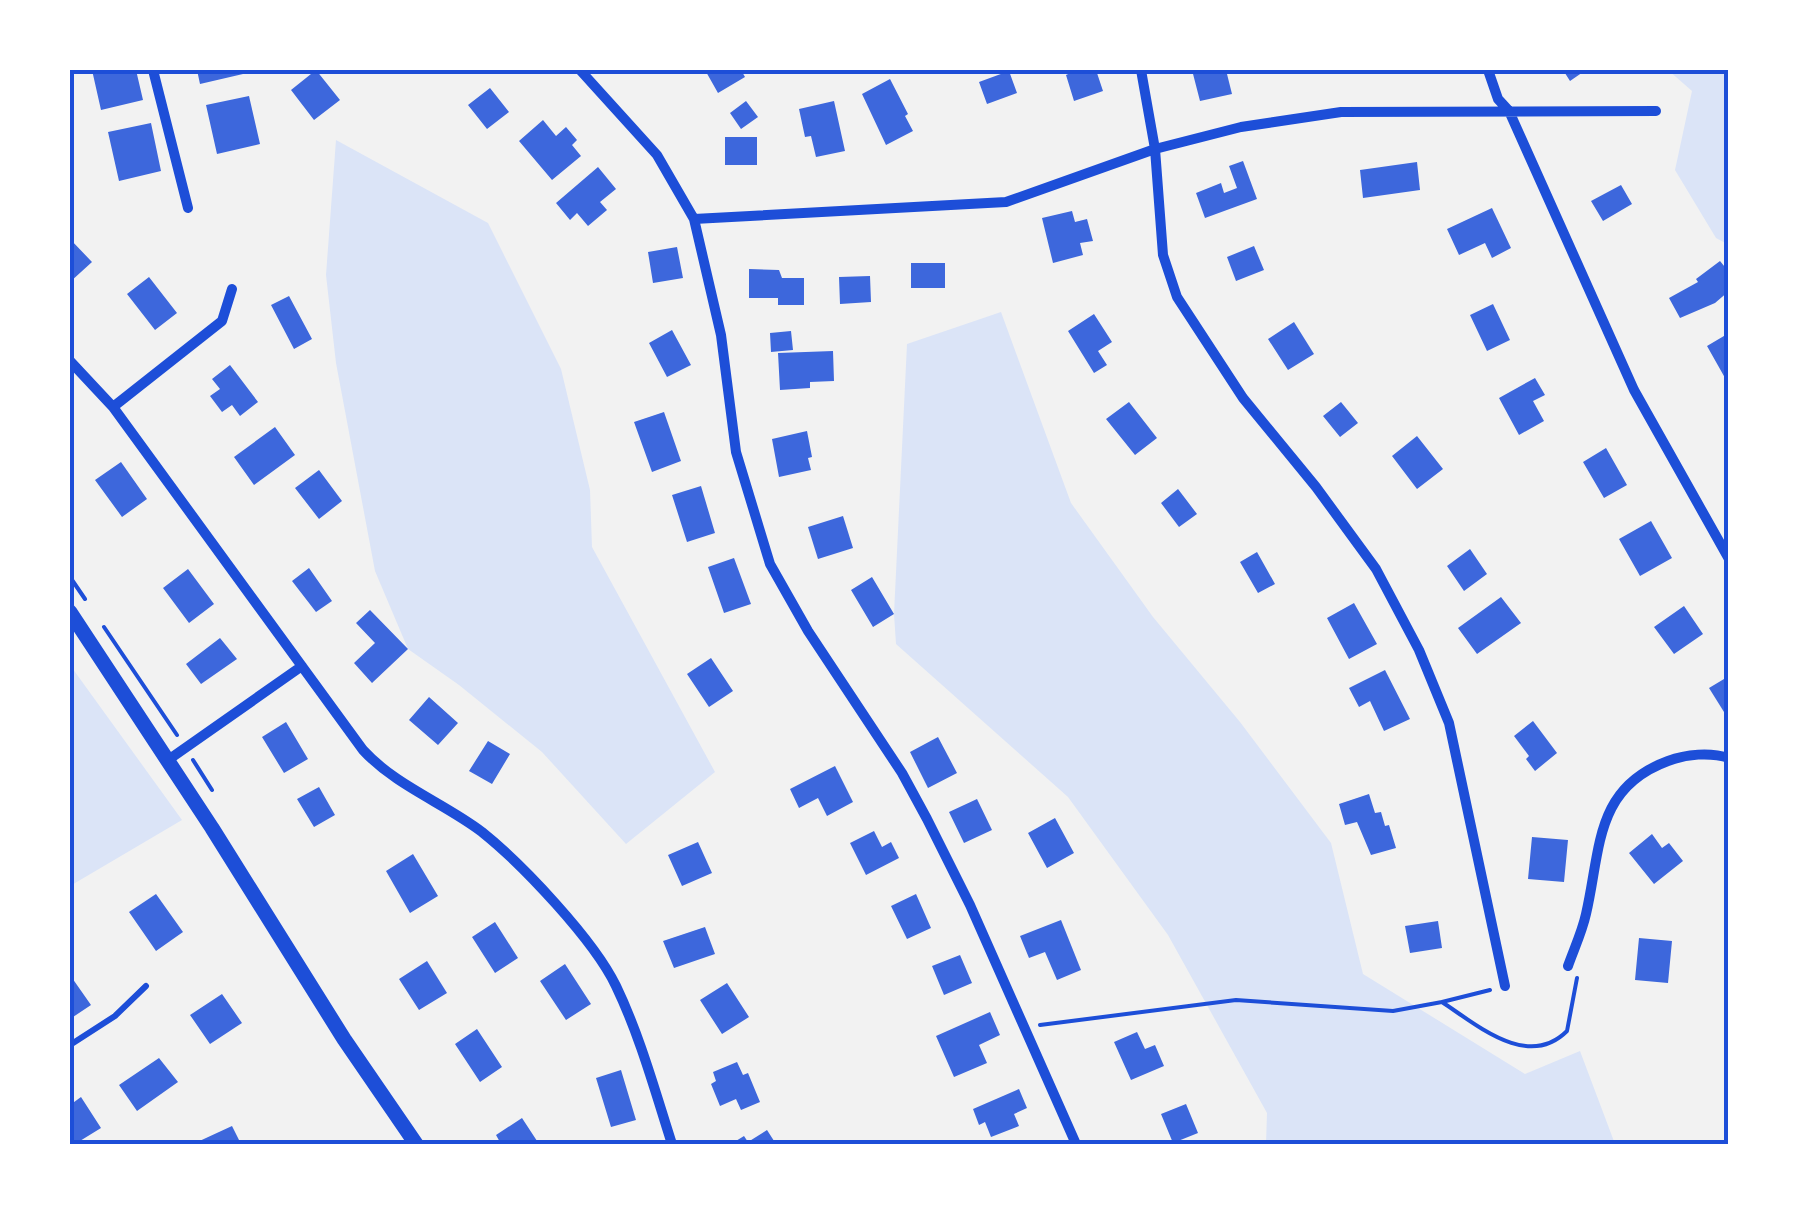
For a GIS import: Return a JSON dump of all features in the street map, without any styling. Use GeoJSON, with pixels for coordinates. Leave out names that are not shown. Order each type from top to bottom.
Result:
{"type":"FeatureCollection","features":[{"type":"Feature","properties":{"kind":"street"},"geometry":{"type":"LineString","coordinates":[[154,70],[188,208]]}},
{"type":"Feature","properties":{"kind":"street"},"geometry":{"type":"LineString","coordinates":[[580,70],[657,155],[694,219],[715,303],[736,452],[770,564],[919,804],[970,905],[1076,1144]]}},
{"type":"Feature","properties":{"kind":"street"},"geometry":{"type":"LineString","coordinates":[[1141,70],[1155,149],[1164,255],[1177,297],[1243,398],[1376,569],[1411,634],[1449,723],[1505,986]]}},
{"type":"Feature","properties":{"kind":"street"},"geometry":{"type":"LineString","coordinates":[[1488,70],[1634,390],[1729,559]]}},
{"type":"Feature","properties":{"kind":"street"},"geometry":{"type":"LineString","coordinates":[[694,219],[1006,202],[1155,149],[1241,127],[1341,112],[1656,111]]}},
{"type":"Feature","properties":{"kind":"street"},"geometry":{"type":"LineString","coordinates":[[113,407],[222,321],[232,289]]}},
{"type":"Feature","properties":{"kind":"street"},"geometry":{"type":"LineString","coordinates":[[70,361],[113,407],[378,767],[454,813],[506,852],[593,949],[615,984],[634,1027],[672,1144]]}},
{"type":"Feature","properties":{"kind":"street"},"geometry":{"type":"LineString","coordinates":[[70,612],[344,1039],[416,1144]]}},
{"type":"Feature","properties":{"kind":"street"},"geometry":{"type":"LineString","coordinates":[[168,760],[302,666]]}},
{"type":"Feature","properties":{"kind":"street"},"geometry":{"type":"LineString","coordinates":[[1568,966],[1586,916],[1599,842],[1628,781],[1672,760],[1694,755],[1729,758]]}},
{"type":"Feature","properties":{"kind":"lane"},"geometry":{"type":"LineString","coordinates":[[70,1045],[115,1016],[146,986]]}},
{"type":"Feature","properties":{"kind":"path"},"geometry":{"type":"LineString","coordinates":[[1442,1002],[1509,1043],[1544,1046],[1557,1040],[1570,1021],[1579,967],[1568,966]]}},
{"type":"Feature","properties":{"kind":"path"},"geometry":{"type":"LineString","coordinates":[[1024,1027],[1236,1000],[1393,1011],[1505,986]]}},
{"type":"Feature","properties":{"kind":"shaded area"},"geometry":{"type":"Polygon","coordinates":[[[1668,70],[1729,70],[1729,245],[1716,238],[1675,170],[1692,91],[1668,70]]]}},
{"type":"Feature","properties":{"kind":"shaded area"},"geometry":{"type":"Polygon","coordinates":[[[336,140],[488,223],[561,369],[590,490],[592,547],[715,772],[626,844],[542,752],[408,649],[375,571],[336,363],[326,275],[336,140]]]}},
{"type":"Feature","properties":{"kind":"shaded area"},"geometry":{"type":"Polygon","coordinates":[[[1001,312],[1071,503],[1153,617],[1240,722],[1331,843],[1363,974],[1525,1074],[1580,1051],[1615,1144],[1266,1144],[1267,1113],[1168,935],[1068,797],[896,644],[894,614],[907,344],[1001,312]]]}},
{"type":"Feature","properties":{"kind":"shaded area"},"geometry":{"type":"Polygon","coordinates":[[[70,665],[182,820],[70,886],[70,665]]]}},
{"type":"Feature","properties":{"kind":"building"},"geometry":{"type":"Polygon","coordinates":[[[92,70],[136,70],[143,100],[101,110],[92,70]]]}},
{"type":"Feature","properties":{"kind":"building"},"geometry":{"type":"Polygon","coordinates":[[[197,70],[242,70],[243,74],[200,84],[197,70]]]}},
{"type":"Feature","properties":{"kind":"building"},"geometry":{"type":"Polygon","coordinates":[[[316,70],[340,100],[314,120],[291,90],[316,70]]]}},
{"type":"Feature","properties":{"kind":"building"},"geometry":{"type":"Polygon","coordinates":[[[705,70],[741,70],[745,77],[718,93],[705,70]]]}},
{"type":"Feature","properties":{"kind":"building"},"geometry":{"type":"Polygon","coordinates":[[[1077,70],[1096,70],[1103,91],[1074,101],[1066,75],[1077,70]]]}},
{"type":"Feature","properties":{"kind":"building"},"geometry":{"type":"Polygon","coordinates":[[[1192,70],[1226,70],[1232,94],[1200,101],[1192,70]]]}},
{"type":"Feature","properties":{"kind":"building"},"geometry":{"type":"Polygon","coordinates":[[[1563,70],[1586,70],[1570,81],[1563,70]]]}},
{"type":"Feature","properties":{"kind":"building"},"geometry":{"type":"Polygon","coordinates":[[[1009,71],[1017,93],[987,104],[979,82],[1009,71]]]}},
{"type":"Feature","properties":{"kind":"building"},"geometry":{"type":"Polygon","coordinates":[[[890,79],[913,131],[886,145],[862,94],[890,79]]]}},
{"type":"Feature","properties":{"kind":"building"},"geometry":{"type":"Polygon","coordinates":[[[490,88],[509,112],[487,129],[468,105],[490,88]]]}},
{"type":"Feature","properties":{"kind":"building"},"geometry":{"type":"Polygon","coordinates":[[[249,96],[260,144],[217,154],[206,105],[249,96]]]}},
{"type":"Feature","properties":{"kind":"building"},"geometry":{"type":"Polygon","coordinates":[[[746,101],[758,117],[741,129],[730,113],[746,101]]]}},
{"type":"Feature","properties":{"kind":"building"},"geometry":{"type":"Polygon","coordinates":[[[834,101],[845,151],[816,157],[811,136],[805,137],[799,109],[834,101]]]}},
{"type":"Feature","properties":{"kind":"building"},"geometry":{"type":"Polygon","coordinates":[[[543,120],[556,136],[566,127],[577,140],[572,145],[581,156],[552,180],[519,141],[543,120]]]}},
{"type":"Feature","properties":{"kind":"building"},"geometry":{"type":"Polygon","coordinates":[[[151,123],[161,171],[119,181],[108,132],[151,123]]]}},
{"type":"Feature","properties":{"kind":"building"},"geometry":{"type":"Polygon","coordinates":[[[725,137],[757,137],[757,165],[725,165],[725,137]]]}},
{"type":"Feature","properties":{"kind":"building"},"geometry":{"type":"Polygon","coordinates":[[[1243,161],[1257,199],[1205,218],[1196,193],[1221,183],[1224,193],[1237,188],[1229,166],[1243,161]]]}},
{"type":"Feature","properties":{"kind":"building"},"geometry":{"type":"Polygon","coordinates":[[[1417,162],[1420,190],[1363,198],[1360,170],[1417,162]]]}},
{"type":"Feature","properties":{"kind":"building"},"geometry":{"type":"Polygon","coordinates":[[[598,167],[616,189],[600,202],[607,210],[588,226],[577,213],[570,220],[556,203],[598,167]]]}},
{"type":"Feature","properties":{"kind":"building"},"geometry":{"type":"Polygon","coordinates":[[[1621,185],[1632,204],[1603,221],[1591,201],[1621,185]]]}},
{"type":"Feature","properties":{"kind":"building"},"geometry":{"type":"Polygon","coordinates":[[[1492,208],[1511,248],[1492,258],[1485,243],[1459,255],[1447,229],[1492,208]]]}},
{"type":"Feature","properties":{"kind":"building"},"geometry":{"type":"Polygon","coordinates":[[[1072,211],[1075,222],[1087,219],[1093,241],[1080,243],[1083,255],[1053,263],[1042,218],[1072,211]]]}},
{"type":"Feature","properties":{"kind":"building"},"geometry":{"type":"Polygon","coordinates":[[[70,239],[92,262],[70,282],[70,239]]]}},
{"type":"Feature","properties":{"kind":"building"},"geometry":{"type":"Polygon","coordinates":[[[1254,246],[1264,270],[1236,281],[1227,257],[1254,246]]]}},
{"type":"Feature","properties":{"kind":"building"},"geometry":{"type":"Polygon","coordinates":[[[677,247],[683,278],[653,283],[648,252],[677,247]]]}},
{"type":"Feature","properties":{"kind":"building"},"geometry":{"type":"Polygon","coordinates":[[[1720,261],[1729,272],[1729,291],[1715,303],[1680,318],[1669,298],[1698,282],[1696,279],[1720,261]]]}},
{"type":"Feature","properties":{"kind":"building"},"geometry":{"type":"Polygon","coordinates":[[[911,263],[945,263],[945,288],[911,288],[911,263]]]}},
{"type":"Feature","properties":{"kind":"building"},"geometry":{"type":"Polygon","coordinates":[[[749,269],[779,270],[782,278],[804,278],[804,305],[778,305],[778,298],[749,298],[749,269]]]}},
{"type":"Feature","properties":{"kind":"building"},"geometry":{"type":"Polygon","coordinates":[[[870,276],[871,302],[840,304],[839,277],[870,276]]]}},
{"type":"Feature","properties":{"kind":"building"},"geometry":{"type":"Polygon","coordinates":[[[149,277],[177,313],[155,330],[127,294],[149,277]]]}},
{"type":"Feature","properties":{"kind":"building"},"geometry":{"type":"Polygon","coordinates":[[[289,296],[312,339],[294,349],[271,305],[289,296]]]}},
{"type":"Feature","properties":{"kind":"building"},"geometry":{"type":"Polygon","coordinates":[[[1493,304],[1510,340],[1487,351],[1470,315],[1493,304]]]}},
{"type":"Feature","properties":{"kind":"building"},"geometry":{"type":"Polygon","coordinates":[[[1094,314],[1112,342],[1098,351],[1107,365],[1094,373],[1068,331],[1094,314]]]}},
{"type":"Feature","properties":{"kind":"building"},"geometry":{"type":"Polygon","coordinates":[[[1294,322],[1314,354],[1288,370],[1268,339],[1294,322]]]}},
{"type":"Feature","properties":{"kind":"building"},"geometry":{"type":"Polygon","coordinates":[[[672,330],[691,365],[667,377],[649,343],[672,330]]]}},
{"type":"Feature","properties":{"kind":"building"},"geometry":{"type":"Polygon","coordinates":[[[791,331],[793,350],[771,352],[770,333],[791,331]]]}},
{"type":"Feature","properties":{"kind":"building"},"geometry":{"type":"Polygon","coordinates":[[[1729,333],[1729,385],[1707,346],[1729,333]]]}},
{"type":"Feature","properties":{"kind":"building"},"geometry":{"type":"Polygon","coordinates":[[[833,351],[834,381],[780,390],[778,353],[833,351]]]}},
{"type":"Feature","properties":{"kind":"building"},"geometry":{"type":"Polygon","coordinates":[[[230,365],[258,402],[240,416],[232,405],[222,412],[210,396],[220,389],[212,379],[230,365]]]}},
{"type":"Feature","properties":{"kind":"building"},"geometry":{"type":"Polygon","coordinates":[[[1535,378],[1545,395],[1533,401],[1544,421],[1519,435],[1499,398],[1535,378]]]}},
{"type":"Feature","properties":{"kind":"building"},"geometry":{"type":"Polygon","coordinates":[[[1129,402],[1157,438],[1135,455],[1106,419],[1129,402]]]}},
{"type":"Feature","properties":{"kind":"building"},"geometry":{"type":"Polygon","coordinates":[[[1341,402],[1358,423],[1340,437],[1323,416],[1341,402]]]}},
{"type":"Feature","properties":{"kind":"building"},"geometry":{"type":"Polygon","coordinates":[[[664,412],[681,461],[652,472],[634,422],[664,412]]]}},
{"type":"Feature","properties":{"kind":"building"},"geometry":{"type":"Polygon","coordinates":[[[275,427],[295,455],[254,485],[234,457],[275,427]]]}},
{"type":"Feature","properties":{"kind":"building"},"geometry":{"type":"Polygon","coordinates":[[[807,431],[811,470],[779,477],[772,439],[807,431]]]}},
{"type":"Feature","properties":{"kind":"building"},"geometry":{"type":"Polygon","coordinates":[[[1417,436],[1443,469],[1417,489],[1392,456],[1417,436]]]}},
{"type":"Feature","properties":{"kind":"building"},"geometry":{"type":"Polygon","coordinates":[[[1606,448],[1627,485],[1604,498],[1583,462],[1606,448]]]}},
{"type":"Feature","properties":{"kind":"building"},"geometry":{"type":"Polygon","coordinates":[[[121,462],[147,499],[122,517],[95,480],[121,462]]]}},
{"type":"Feature","properties":{"kind":"building"},"geometry":{"type":"Polygon","coordinates":[[[319,470],[342,501],[319,519],[295,488],[319,470]]]}},
{"type":"Feature","properties":{"kind":"building"},"geometry":{"type":"Polygon","coordinates":[[[701,486],[715,533],[687,542],[672,495],[701,486]]]}},
{"type":"Feature","properties":{"kind":"building"},"geometry":{"type":"Polygon","coordinates":[[[1178,489],[1197,514],[1179,527],[1161,503],[1178,489]]]}},
{"type":"Feature","properties":{"kind":"building"},"geometry":{"type":"Polygon","coordinates":[[[843,516],[853,548],[818,559],[808,527],[843,516]]]}},
{"type":"Feature","properties":{"kind":"building"},"geometry":{"type":"Polygon","coordinates":[[[1651,521],[1672,558],[1640,576],[1619,539],[1651,521]]]}},
{"type":"Feature","properties":{"kind":"building"},"geometry":{"type":"Polygon","coordinates":[[[1470,549],[1487,574],[1464,591],[1447,566],[1470,549]]]}},
{"type":"Feature","properties":{"kind":"building"},"geometry":{"type":"Polygon","coordinates":[[[1257,552],[1275,584],[1258,593],[1240,562],[1257,552]]]}},
{"type":"Feature","properties":{"kind":"building"},"geometry":{"type":"Polygon","coordinates":[[[734,558],[751,604],[724,613],[708,567],[734,558]]]}},
{"type":"Feature","properties":{"kind":"building"},"geometry":{"type":"Polygon","coordinates":[[[309,568],[332,601],[316,612],[292,581],[309,568]]]}},
{"type":"Feature","properties":{"kind":"building"},"geometry":{"type":"Polygon","coordinates":[[[188,569],[214,604],[189,623],[163,588],[188,569]]]}},
{"type":"Feature","properties":{"kind":"building"},"geometry":{"type":"Polygon","coordinates":[[[872,577],[894,614],[873,627],[851,590],[872,577]]]}},
{"type":"Feature","properties":{"kind":"building"},"geometry":{"type":"Polygon","coordinates":[[[1501,597],[1521,623],[1477,654],[1458,628],[1501,597]]]}},
{"type":"Feature","properties":{"kind":"building"},"geometry":{"type":"Polygon","coordinates":[[[1354,603],[1377,644],[1349,659],[1327,618],[1354,603]]]}},
{"type":"Feature","properties":{"kind":"building"},"geometry":{"type":"Polygon","coordinates":[[[1684,606],[1703,634],[1674,654],[1654,627],[1684,606]]]}},
{"type":"Feature","properties":{"kind":"building"},"geometry":{"type":"Polygon","coordinates":[[[370,610],[408,649],[372,683],[354,663],[375,643],[356,623],[370,610]]]}},
{"type":"Feature","properties":{"kind":"building"},"geometry":{"type":"Polygon","coordinates":[[[220,638],[237,659],[201,684],[186,664],[220,638]]]}},
{"type":"Feature","properties":{"kind":"building"},"geometry":{"type":"Polygon","coordinates":[[[711,658],[733,691],[709,707],[687,674],[711,658]]]}},
{"type":"Feature","properties":{"kind":"building"},"geometry":{"type":"Polygon","coordinates":[[[1385,670],[1410,719],[1384,731],[1370,701],[1359,707],[1349,688],[1385,670]]]}},
{"type":"Feature","properties":{"kind":"building"},"geometry":{"type":"Polygon","coordinates":[[[1729,676],[1729,720],[1709,688],[1729,676]]]}},
{"type":"Feature","properties":{"kind":"building"},"geometry":{"type":"Polygon","coordinates":[[[429,697],[458,723],[438,745],[409,720],[429,697]]]}},
{"type":"Feature","properties":{"kind":"building"},"geometry":{"type":"Polygon","coordinates":[[[1533,721],[1557,753],[1535,771],[1514,736],[1533,721]]]}},
{"type":"Feature","properties":{"kind":"building"},"geometry":{"type":"Polygon","coordinates":[[[286,722],[308,759],[284,773],[262,737],[286,722]]]}},
{"type":"Feature","properties":{"kind":"building"},"geometry":{"type":"Polygon","coordinates":[[[938,737],[957,773],[928,788],[910,752],[938,737]]]}},
{"type":"Feature","properties":{"kind":"building"},"geometry":{"type":"Polygon","coordinates":[[[488,741],[510,754],[492,784],[469,771],[488,741]]]}},
{"type":"Feature","properties":{"kind":"building"},"geometry":{"type":"Polygon","coordinates":[[[835,766],[853,802],[827,816],[818,798],[799,808],[790,789],[835,766]]]}},
{"type":"Feature","properties":{"kind":"building"},"geometry":{"type":"Polygon","coordinates":[[[319,787],[335,815],[314,827],[297,799],[319,787]]]}},
{"type":"Feature","properties":{"kind":"building"},"geometry":{"type":"Polygon","coordinates":[[[1369,794],[1375,813],[1381,812],[1385,826],[1389,825],[1396,848],[1371,855],[1357,822],[1345,825],[1339,804],[1369,794]]]}},
{"type":"Feature","properties":{"kind":"building"},"geometry":{"type":"Polygon","coordinates":[[[977,799],[992,830],[964,843],[949,812],[977,799]]]}},
{"type":"Feature","properties":{"kind":"building"},"geometry":{"type":"Polygon","coordinates":[[[1055,818],[1074,853],[1047,868],[1028,833],[1055,818]]]}},
{"type":"Feature","properties":{"kind":"building"},"geometry":{"type":"Polygon","coordinates":[[[874,831],[882,847],[891,842],[899,858],[866,875],[850,843],[874,831]]]}},
{"type":"Feature","properties":{"kind":"building"},"geometry":{"type":"Polygon","coordinates":[[[1652,834],[1662,848],[1669,843],[1683,861],[1654,884],[1629,853],[1652,834]]]}},
{"type":"Feature","properties":{"kind":"building"},"geometry":{"type":"Polygon","coordinates":[[[1532,837],[1568,840],[1564,882],[1528,879],[1532,837]]]}},
{"type":"Feature","properties":{"kind":"building"},"geometry":{"type":"Polygon","coordinates":[[[698,842],[712,873],[682,886],[668,855],[698,842]]]}},
{"type":"Feature","properties":{"kind":"building"},"geometry":{"type":"Polygon","coordinates":[[[413,854],[438,896],[410,913],[386,871],[413,854]]]}},
{"type":"Feature","properties":{"kind":"building"},"geometry":{"type":"Polygon","coordinates":[[[156,894],[183,932],[156,951],[129,912],[156,894]]]}},
{"type":"Feature","properties":{"kind":"building"},"geometry":{"type":"Polygon","coordinates":[[[916,894],[931,928],[907,939],[891,906],[916,894]]]}},
{"type":"Feature","properties":{"kind":"building"},"geometry":{"type":"Polygon","coordinates":[[[1061,920],[1081,970],[1057,980],[1045,952],[1029,958],[1020,936],[1061,920]]]}},
{"type":"Feature","properties":{"kind":"building"},"geometry":{"type":"Polygon","coordinates":[[[1438,921],[1442,948],[1410,953],[1405,926],[1438,921]]]}},
{"type":"Feature","properties":{"kind":"building"},"geometry":{"type":"Polygon","coordinates":[[[495,922],[518,958],[495,973],[472,937],[495,922]]]}},
{"type":"Feature","properties":{"kind":"building"},"geometry":{"type":"Polygon","coordinates":[[[705,927],[715,954],[674,968],[663,941],[705,927]]]}},
{"type":"Feature","properties":{"kind":"building"},"geometry":{"type":"Polygon","coordinates":[[[1639,938],[1672,941],[1668,983],[1635,980],[1639,938]]]}},
{"type":"Feature","properties":{"kind":"building"},"geometry":{"type":"Polygon","coordinates":[[[960,955],[972,983],[944,995],[932,966],[960,955]]]}},
{"type":"Feature","properties":{"kind":"building"},"geometry":{"type":"Polygon","coordinates":[[[427,961],[447,993],[419,1010],[399,979],[427,961]]]}},
{"type":"Feature","properties":{"kind":"building"},"geometry":{"type":"Polygon","coordinates":[[[565,964],[591,1004],[566,1020],[540,981],[565,964]]]}},
{"type":"Feature","properties":{"kind":"building"},"geometry":{"type":"Polygon","coordinates":[[[70,975],[91,1005],[70,1019],[70,975]]]}},
{"type":"Feature","properties":{"kind":"building"},"geometry":{"type":"Polygon","coordinates":[[[727,983],[749,1017],[722,1034],[700,1000],[727,983]]]}},
{"type":"Feature","properties":{"kind":"building"},"geometry":{"type":"Polygon","coordinates":[[[222,994],[242,1023],[210,1044],[190,1015],[222,994]]]}},
{"type":"Feature","properties":{"kind":"building"},"geometry":{"type":"Polygon","coordinates":[[[990,1012],[1000,1035],[979,1045],[987,1063],[954,1077],[936,1036],[990,1012]]]}},
{"type":"Feature","properties":{"kind":"building"},"geometry":{"type":"Polygon","coordinates":[[[477,1029],[502,1067],[480,1082],[455,1044],[477,1029]]]}},
{"type":"Feature","properties":{"kind":"building"},"geometry":{"type":"Polygon","coordinates":[[[1137,1032],[1145,1049],[1155,1045],[1164,1066],[1131,1080],[1114,1042],[1137,1032]]]}},
{"type":"Feature","properties":{"kind":"building"},"geometry":{"type":"Polygon","coordinates":[[[159,1058],[178,1082],[137,1111],[119,1085],[159,1058]]]}},
{"type":"Feature","properties":{"kind":"building"},"geometry":{"type":"Polygon","coordinates":[[[737,1062],[743,1075],[748,1073],[760,1102],[741,1110],[736,1099],[720,1106],[711,1084],[716,1081],[713,1072],[737,1062]]]}},
{"type":"Feature","properties":{"kind":"building"},"geometry":{"type":"Polygon","coordinates":[[[621,1070],[636,1120],[611,1127],[596,1078],[621,1070]]]}},
{"type":"Feature","properties":{"kind":"building"},"geometry":{"type":"Polygon","coordinates":[[[1019,1089],[1027,1108],[1014,1114],[1019,1126],[991,1137],[985,1122],[979,1125],[973,1109],[1019,1089]]]}},
{"type":"Feature","properties":{"kind":"building"},"geometry":{"type":"Polygon","coordinates":[[[81,1097],[101,1128],[75,1144],[70,1137],[70,1105],[81,1097]]]}},
{"type":"Feature","properties":{"kind":"building"},"geometry":{"type":"Polygon","coordinates":[[[1186,1104],[1198,1133],[1173,1143],[1161,1114],[1186,1104]]]}},
{"type":"Feature","properties":{"kind":"building"},"geometry":{"type":"Polygon","coordinates":[[[522,1118],[539,1144],[501,1144],[496,1135],[522,1118]]]}},
{"type":"Feature","properties":{"kind":"building"},"geometry":{"type":"Polygon","coordinates":[[[232,1126],[241,1144],[193,1144],[232,1126]]]}},
{"type":"Feature","properties":{"kind":"building"},"geometry":{"type":"Polygon","coordinates":[[[767,1130],[776,1144],[731,1144],[744,1136],[748,1142],[767,1130]]]}}]}
